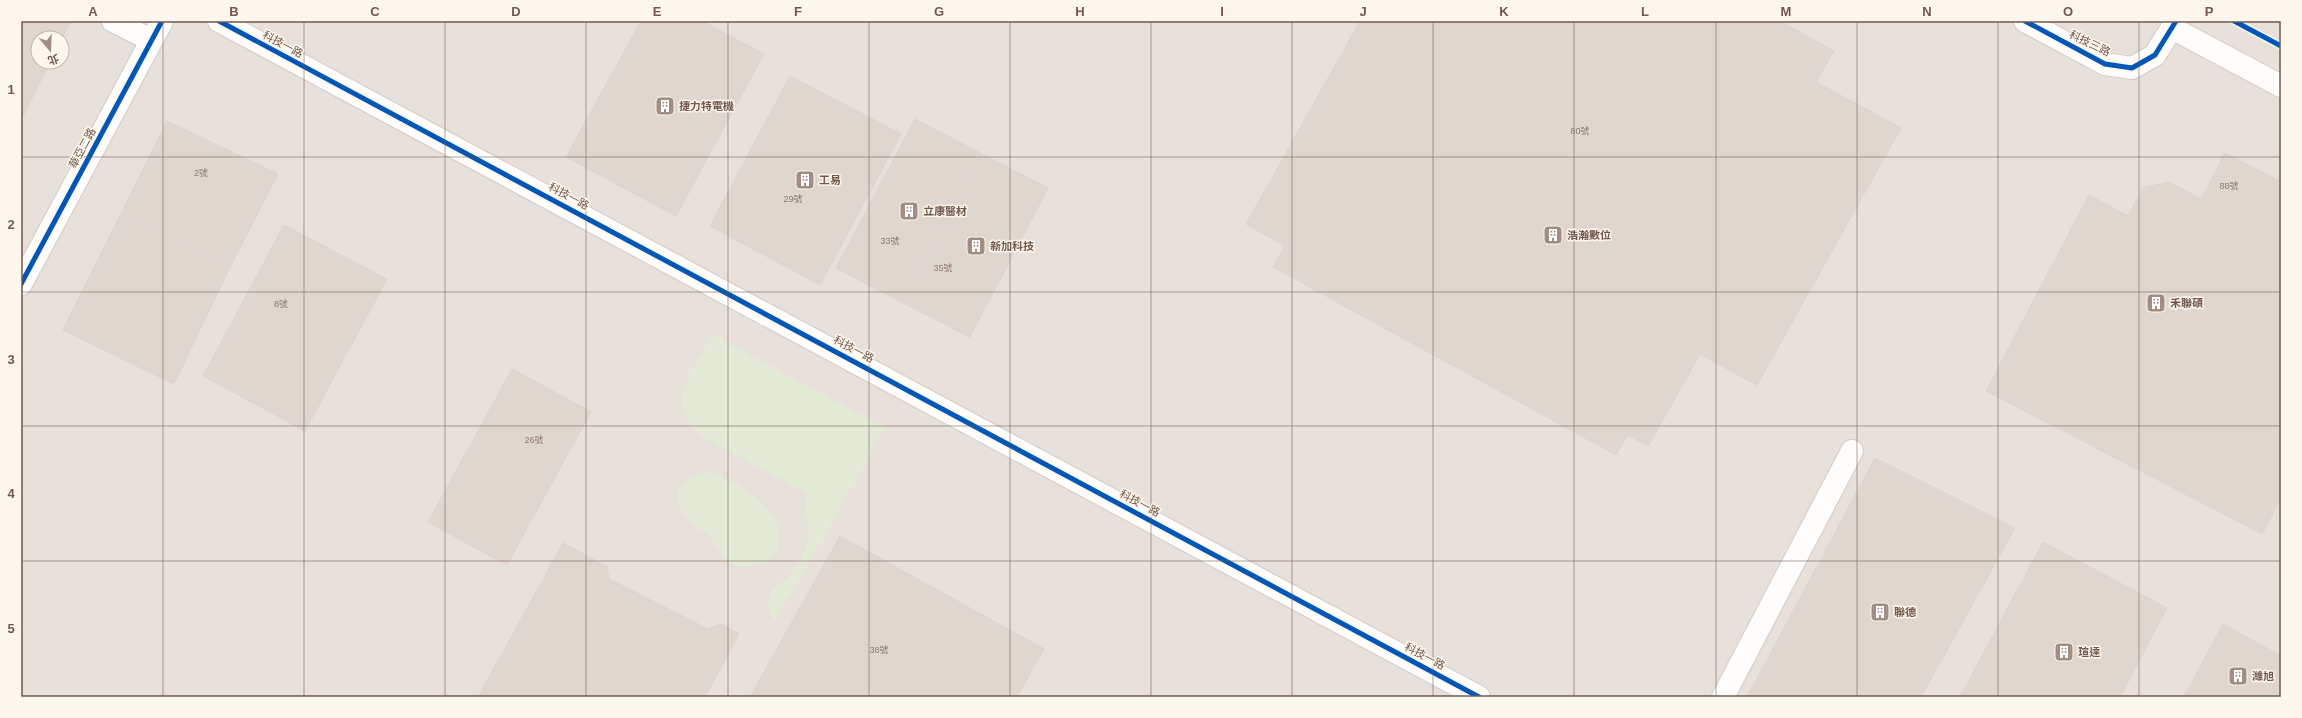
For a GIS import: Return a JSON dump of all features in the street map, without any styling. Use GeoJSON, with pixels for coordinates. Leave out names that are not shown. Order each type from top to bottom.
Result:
{"type":"FeatureCollection","features":[{"type":"Feature","properties":{"kind":"street"},"geometry":{"type":"LineString","coordinates":[[113,21],[151,40]]}},
{"type":"Feature","properties":{"kind":"street","name":"華亞二路"},"geometry":{"type":"LineString","coordinates":[[21,284],[162,21]]}},
{"type":"Feature","properties":{"kind":"street","name":"科技一路"},"geometry":{"type":"LineString","coordinates":[[219,21],[1479,697]]}},
{"type":"Feature","properties":{"kind":"street","name":"科技三路"},"geometry":{"type":"LineString","coordinates":[[2025,21],[2106,64],[2132,68],[2155,55],[2174,24]]}},
{"type":"Feature","properties":{"kind":"street"},"geometry":{"type":"LineString","coordinates":[[2174,24],[2281,86]]}},
{"type":"Feature","properties":{"kind":"street"},"geometry":{"type":"LineString","coordinates":[[1723,697],[1852,451]]}},
{"type":"Feature","properties":{"kind":"shaded area"},"geometry":{"type":"Polygon","coordinates":[[[21,21],[2281,21],[2281,697],[21,697],[21,21]]]}},
{"type":"Feature","properties":{"kind":"green space"},"geometry":{"type":"Polygon","coordinates":[[[713,335],[885,428],[775,621],[767,605],[772,590],[788,577],[801,559],[808,541],[808,523],[804,514],[808,494],[700,435],[689,423],[683,410],[682,398],[685,386],[713,335]]]}},
{"type":"Feature","properties":{"kind":"green space"},"geometry":{"type":"Polygon","coordinates":[[[710,471],[749,492],[761,501],[770,512],[777,524],[779,537],[776,551],[767,561],[758,565],[748,566],[731,563],[723,556],[713,540],[689,521],[684,514],[679,505],[678,497],[682,485],[694,476],[710,471]]]}},
{"type":"Feature","properties":{"kind":"building"},"geometry":{"type":"Polygon","coordinates":[[[21,21],[70,22],[66,30],[30,30],[30,70],[46,70],[21,120],[21,21]]]}},
{"type":"Feature","properties":{"kind":"building","name":"捷力特電機"},"geometry":{"type":"Polygon","coordinates":[[[641,21],[702,21],[764,54],[676,216],[566,157],[641,21]]]}},
{"type":"Feature","properties":{"kind":"building","name":"浩瀚數位"},"geometry":{"type":"Polygon","coordinates":[[[1360,21],[1780,21],[1834,51],[1816,82],[1901,128],[1757,385],[1700,354],[1648,446],[1628,435],[1616,455],[1273,267],[1285,246],[1246,224],[1360,21]]]}},
{"type":"Feature","properties":{"kind":"building","name":"工易"},"geometry":{"type":"Polygon","coordinates":[[[790,76],[901,134],[820,285],[710,226],[790,76]]]}},
{"type":"Feature","properties":{"kind":"building","name":"立康醫材"},"geometry":{"type":"Polygon","coordinates":[[[915,119],[982,154],[903,303],[836,268],[915,119]]]}},
{"type":"Feature","properties":{"kind":"building"},"geometry":{"type":"Polygon","coordinates":[[[167,121],[278,174],[230,267],[121,214],[167,121]]]}},
{"type":"Feature","properties":{"kind":"building","name":"禾聯碩"},"geometry":{"type":"Polygon","coordinates":[[[2225,153],[2281,182],[2281,498],[2262,534],[1986,391],[2089,195],[2128,216],[2143,188],[2169,182],[2201,199],[2225,153]]]}},
{"type":"Feature","properties":{"kind":"building","name":"新加科技"},"geometry":{"type":"Polygon","coordinates":[[[982,154],[1048,188],[970,337],[903,303],[982,154]]]}},
{"type":"Feature","properties":{"kind":"building"},"geometry":{"type":"Polygon","coordinates":[[[121,214],[230,267],[174,384],[63,330],[121,214]]]}},
{"type":"Feature","properties":{"kind":"building"},"geometry":{"type":"Polygon","coordinates":[[[284,225],[387,279],[305,431],[203,376],[284,225]]]}},
{"type":"Feature","properties":{"kind":"building"},"geometry":{"type":"Polygon","coordinates":[[[512,369],[591,412],[507,565],[428,522],[512,369]]]}},
{"type":"Feature","properties":{"kind":"building","name":"聯德"},"geometry":{"type":"Polygon","coordinates":[[[1875,458],[2015,528],[1921,697],[1747,697],[1875,458]]]}},
{"type":"Feature","properties":{"kind":"building"},"geometry":{"type":"Polygon","coordinates":[[[840,536],[1044,649],[1017,697],[750,697],[840,536]]]}},
{"type":"Feature","properties":{"kind":"building","name":"瑄達"},"geometry":{"type":"Polygon","coordinates":[[[2043,542],[2167,608],[2120,697],[1960,697],[2043,542]]]}},
{"type":"Feature","properties":{"kind":"building"},"geometry":{"type":"Polygon","coordinates":[[[563,543],[607,567],[609,579],[708,629],[721,624],[739,634],[705,697],[478,697],[563,543]]]}},
{"type":"Feature","properties":{"kind":"building","name":"濰旭"},"geometry":{"type":"Polygon","coordinates":[[[2223,624],[2281,656],[2281,697],[2184,697],[2223,624]]]}},
{"type":"Feature","properties":{"kind":"cycle path"},"geometry":{"type":"LineString","coordinates":[[21,284],[162,21]]}},
{"type":"Feature","properties":{"kind":"cycle path"},"geometry":{"type":"LineString","coordinates":[[219,21],[1479,697]]}},
{"type":"Feature","properties":{"kind":"cycle path"},"geometry":{"type":"LineString","coordinates":[[2025,21],[2105,64],[2132,68],[2155,55],[2176,21]]}},
{"type":"Feature","properties":{"kind":"cycle path"},"geometry":{"type":"LineString","coordinates":[[2234,21],[2281,46]]}},
{"type":"Feature","properties":{"kind":"place","name":"捷力特電機"},"geometry":{"type":"Point","coordinates":[665,106]}},
{"type":"Feature","properties":{"kind":"place","name":"工易"},"geometry":{"type":"Point","coordinates":[805,180]}},
{"type":"Feature","properties":{"kind":"place","name":"立康醫材"},"geometry":{"type":"Point","coordinates":[909,211]}},
{"type":"Feature","properties":{"kind":"place","name":"浩瀚數位"},"geometry":{"type":"Point","coordinates":[1553,235]}},
{"type":"Feature","properties":{"kind":"place","name":"新加科技"},"geometry":{"type":"Point","coordinates":[976,246]}},
{"type":"Feature","properties":{"kind":"place","name":"禾聯碩"},"geometry":{"type":"Point","coordinates":[2156,303]}},
{"type":"Feature","properties":{"kind":"place","name":"聯德"},"geometry":{"type":"Point","coordinates":[1880,612]}},
{"type":"Feature","properties":{"kind":"place","name":"瑄達"},"geometry":{"type":"Point","coordinates":[2064,652]}},
{"type":"Feature","properties":{"kind":"place","name":"濰旭"},"geometry":{"type":"Point","coordinates":[2238,676]}}]}
